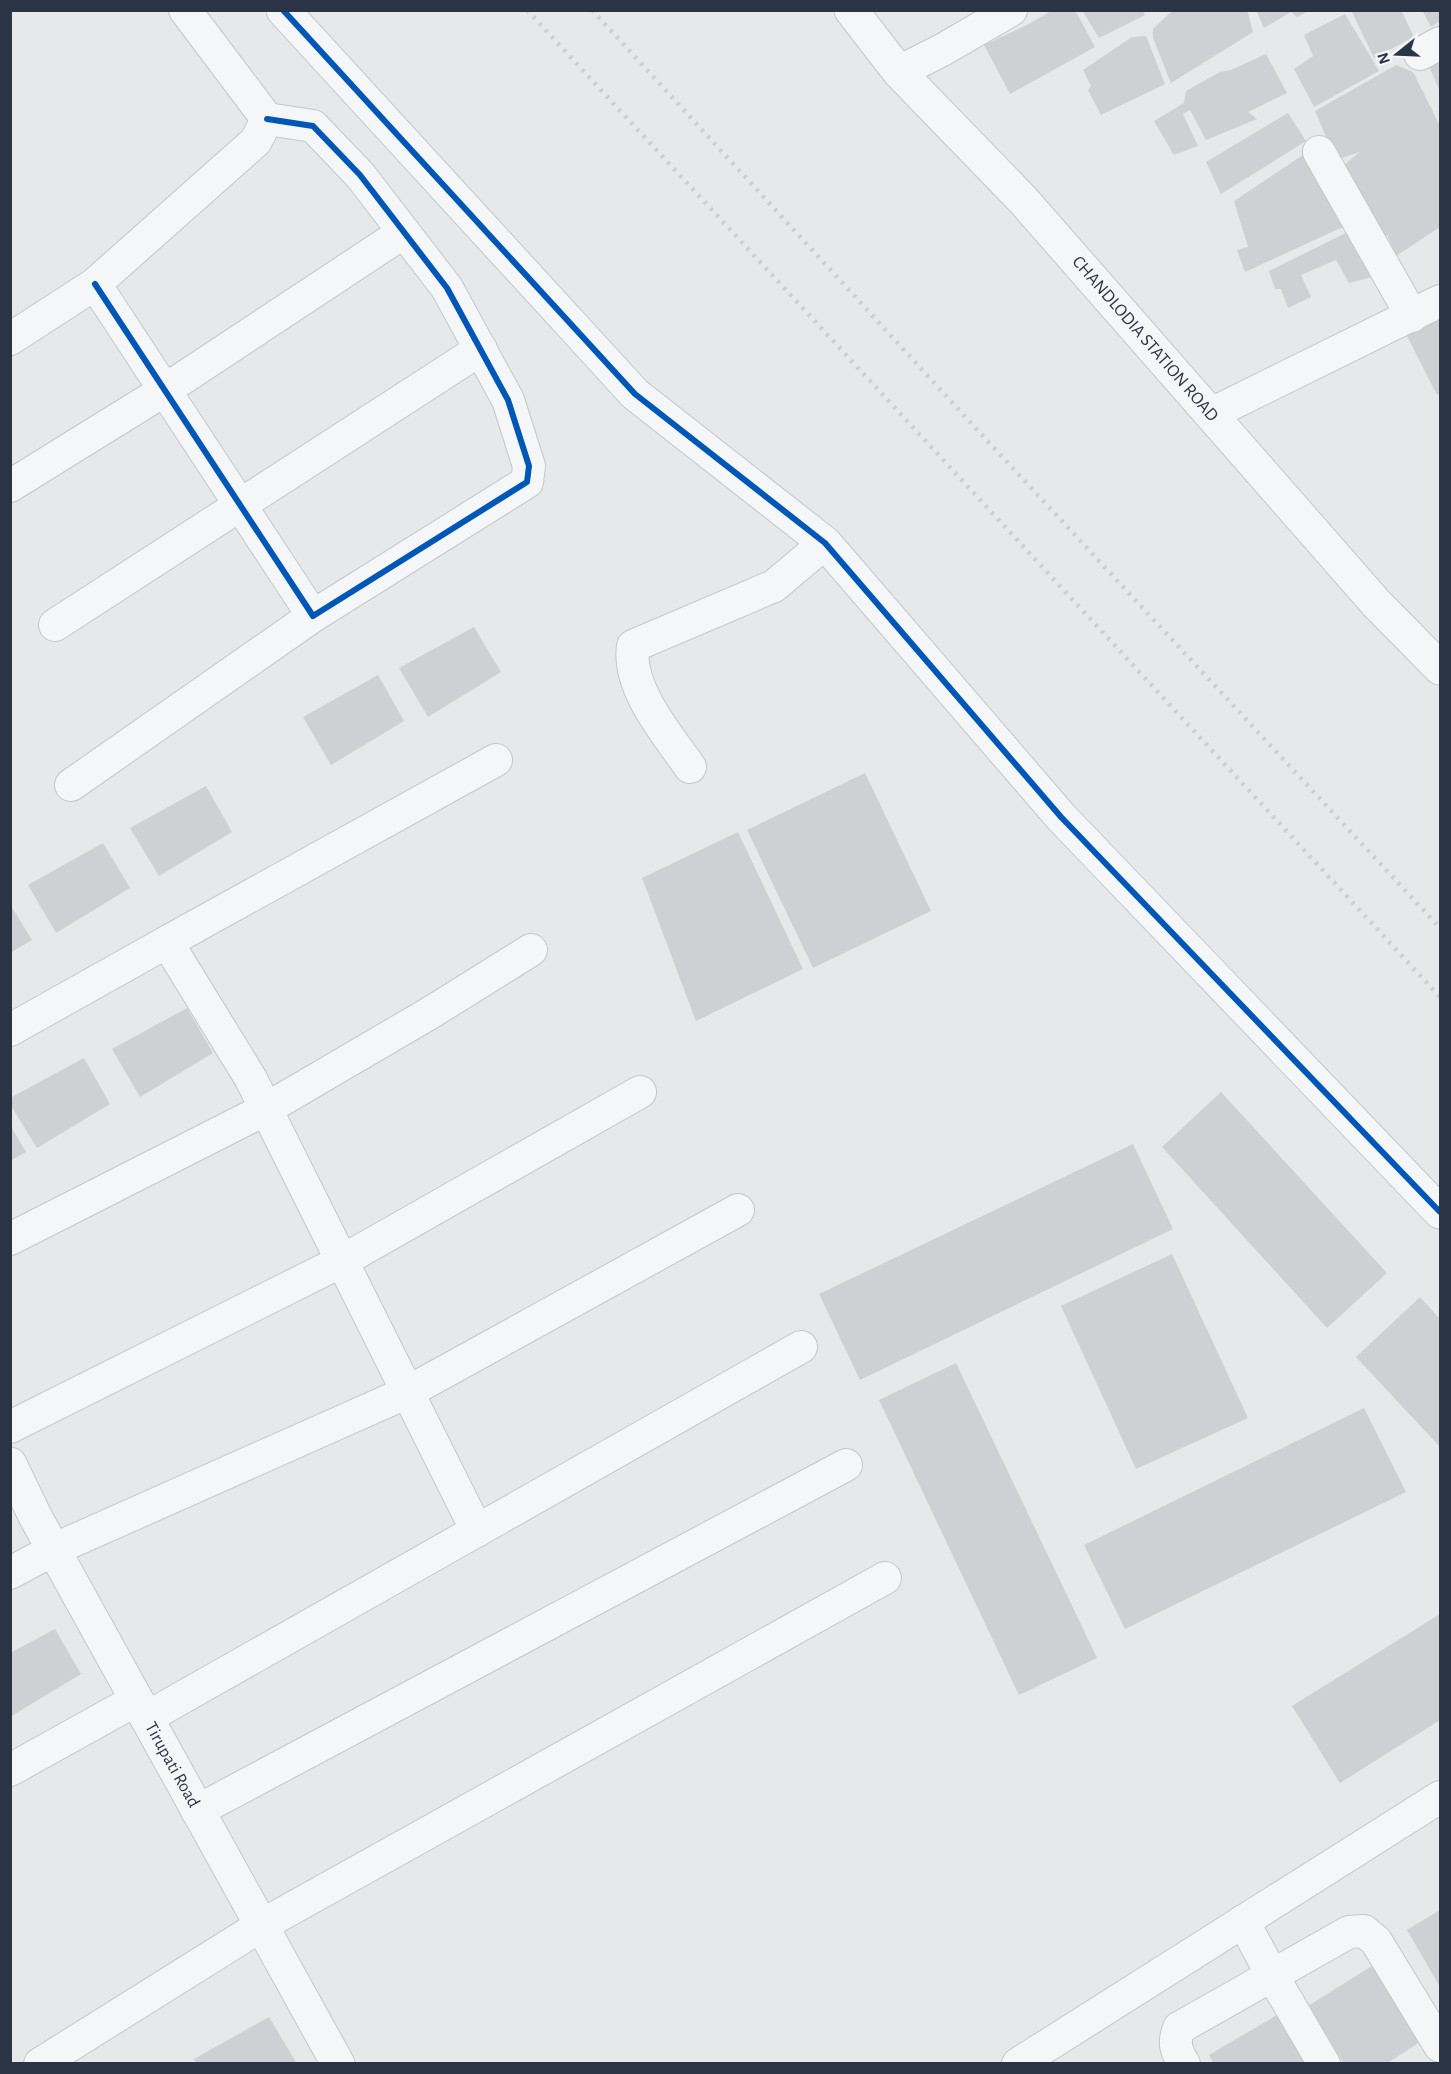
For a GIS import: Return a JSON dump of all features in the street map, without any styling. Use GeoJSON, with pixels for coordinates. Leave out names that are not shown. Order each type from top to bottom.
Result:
{"type":"FeatureCollection","features":[{"type":"Feature","properties":{"kind":"street"},"geometry":{"type":"LineString","coordinates":[[71,785],[313,616],[526,482],[529,466],[508,400],[447,288],[360,175],[313,126],[267,119],[185,10]]}},
{"type":"Feature","properties":{"kind":"street"},"geometry":{"type":"LineString","coordinates":[[283,10],[635,394],[825,543],[1061,817],[1440,1212]]}},
{"type":"Feature","properties":{"kind":"street","name":"CHANDLODIA STATION ROAD"},"geometry":{"type":"LineString","coordinates":[[851,10],[899,72],[1023,200],[1376,603],[1440,668]]}},
{"type":"Feature","properties":{"kind":"street"},"geometry":{"type":"LineString","coordinates":[[899,72],[1011,10]]}},
{"type":"Feature","properties":{"kind":"street"},"geometry":{"type":"LineString","coordinates":[[10,339],[95,284],[256,141],[267,119]]}},
{"type":"Feature","properties":{"kind":"street"},"geometry":{"type":"LineString","coordinates":[[1319,152],[1412,316]]}},
{"type":"Feature","properties":{"kind":"street"},"geometry":{"type":"LineString","coordinates":[[10,486],[165,390],[404,232]]}},
{"type":"Feature","properties":{"kind":"street"},"geometry":{"type":"LineString","coordinates":[[95,284],[313,616]]}},
{"type":"Feature","properties":{"kind":"street"},"geometry":{"type":"LineString","coordinates":[[1211,414],[1440,301]]}},
{"type":"Feature","properties":{"kind":"street"},"geometry":{"type":"LineString","coordinates":[[56,625],[481,349]]}},
{"type":"Feature","properties":{"kind":"street"},"geometry":{"type":"LineString","coordinates":[[690,767],[643,697],[632,658],[633,646],[774,586],[825,543]]}},
{"type":"Feature","properties":{"kind":"street"},"geometry":{"type":"LineString","coordinates":[[10,1030],[496,760]]}},
{"type":"Feature","properties":{"kind":"street"},"geometry":{"type":"LineString","coordinates":[[167,942],[251,1079],[477,1531]]}},
{"type":"Feature","properties":{"kind":"street"},"geometry":{"type":"LineString","coordinates":[[10,1239],[266,1109],[430,1013],[531,950]]}},
{"type":"Feature","properties":{"kind":"street"},"geometry":{"type":"LineString","coordinates":[[10,1427],[342,1261],[639,1092]]}},
{"type":"Feature","properties":{"kind":"street"},"geometry":{"type":"LineString","coordinates":[[10,1573],[55,1549],[408,1392],[738,1210]]}},
{"type":"Feature","properties":{"kind":"street"},"geometry":{"type":"LineString","coordinates":[[10,1770],[141,1709],[477,1531],[801,1347]]}},
{"type":"Feature","properties":{"kind":"street","name":"Tirupati Road"},"geometry":{"type":"LineString","coordinates":[[10,1464],[35,1516],[338,2064]]}},
{"type":"Feature","properties":{"kind":"street"},"geometry":{"type":"LineString","coordinates":[[197,1811],[846,1464]]}},
{"type":"Feature","properties":{"kind":"street"},"geometry":{"type":"LineString","coordinates":[[40,2064],[262,1925],[885,1578]]}},
{"type":"Feature","properties":{"kind":"street"},"geometry":{"type":"LineString","coordinates":[[1018,2064],[1243,1921],[1438,1803]]}},
{"type":"Feature","properties":{"kind":"street"},"geometry":{"type":"LineString","coordinates":[[1243,1921],[1272,1976],[1324,2064]]}},
{"type":"Feature","properties":{"kind":"street"},"geometry":{"type":"LineString","coordinates":[[1184,2064],[1176,2051],[1175,2038],[1179,2028],[1349,1932],[1364,1931],[1376,1941],[1440,2046]]}},
{"type":"Feature","properties":{"kind":"building"},"geometry":{"type":"Polygon","coordinates":[[[1053,10],[1075,10],[1095,47],[1010,94],[984,45],[1053,10]]]}},
{"type":"Feature","properties":{"kind":"building"},"geometry":{"type":"Polygon","coordinates":[[[1082,10],[1143,10],[1145,15],[1099,38],[1082,10]]]}},
{"type":"Feature","properties":{"kind":"building"},"geometry":{"type":"Polygon","coordinates":[[[1176,10],[1247,10],[1253,32],[1171,83],[1153,38],[1153,29],[1176,10]]]}},
{"type":"Feature","properties":{"kind":"building"},"geometry":{"type":"Polygon","coordinates":[[[1256,10],[1310,10],[1297,17],[1291,12],[1264,28],[1256,10]]]}},
{"type":"Feature","properties":{"kind":"building"},"geometry":{"type":"Polygon","coordinates":[[[1351,10],[1401,10],[1414,37],[1374,58],[1351,10]]]}},
{"type":"Feature","properties":{"kind":"building"},"geometry":{"type":"Polygon","coordinates":[[[1422,10],[1440,10],[1440,21],[1431,27],[1422,10]]]}},
{"type":"Feature","properties":{"kind":"building"},"geometry":{"type":"Polygon","coordinates":[[[1345,14],[1379,71],[1314,107],[1294,69],[1313,56],[1304,35],[1345,14]]]}},
{"type":"Feature","properties":{"kind":"building"},"geometry":{"type":"Polygon","coordinates":[[[1146,36],[1165,84],[1101,115],[1088,90],[1091,86],[1083,70],[1132,37],[1146,36]]]}},
{"type":"Feature","properties":{"kind":"building"},"geometry":{"type":"Polygon","coordinates":[[[1266,54],[1287,93],[1248,112],[1257,119],[1206,140],[1190,110],[1183,114],[1198,146],[1174,155],[1154,121],[1184,103],[1186,91],[1220,72],[1231,70],[1266,54]]]}},
{"type":"Feature","properties":{"kind":"building"},"geometry":{"type":"Polygon","coordinates":[[[1440,59],[1440,92],[1429,66],[1440,59]]]}},
{"type":"Feature","properties":{"kind":"building"},"geometry":{"type":"Polygon","coordinates":[[[1396,65],[1413,72],[1440,126],[1440,227],[1396,256],[1387,235],[1378,239],[1344,165],[1360,152],[1332,161],[1327,139],[1315,111],[1396,65]]]}},
{"type":"Feature","properties":{"kind":"building"},"geometry":{"type":"Polygon","coordinates":[[[1288,113],[1306,141],[1221,194],[1206,162],[1288,113]]]}},
{"type":"Feature","properties":{"kind":"building"},"geometry":{"type":"Polygon","coordinates":[[[1309,151],[1347,225],[1245,272],[1237,250],[1248,247],[1234,201],[1309,151]]]}},
{"type":"Feature","properties":{"kind":"building"},"geometry":{"type":"Polygon","coordinates":[[[1356,228],[1376,276],[1349,283],[1336,260],[1301,275],[1311,297],[1288,308],[1281,289],[1275,289],[1269,271],[1356,228]]]}},
{"type":"Feature","properties":{"kind":"building"},"geometry":{"type":"Polygon","coordinates":[[[1440,317],[1440,393],[1437,395],[1406,334],[1440,317]]]}},
{"type":"Feature","properties":{"kind":"building"},"geometry":{"type":"Polygon","coordinates":[[[474,627],[501,672],[428,717],[399,668],[474,627]]]}},
{"type":"Feature","properties":{"kind":"building"},"geometry":{"type":"Polygon","coordinates":[[[378,675],[404,721],[331,765],[303,717],[378,675]]]}},
{"type":"Feature","properties":{"kind":"building"},"geometry":{"type":"Polygon","coordinates":[[[865,773],[931,911],[813,968],[747,830],[865,773]]]}},
{"type":"Feature","properties":{"kind":"building"},"geometry":{"type":"Polygon","coordinates":[[[206,786],[232,832],[159,876],[130,828],[206,786]]]}},
{"type":"Feature","properties":{"kind":"building"},"geometry":{"type":"Polygon","coordinates":[[[738,832],[803,969],[696,1021],[642,878],[738,832]]]}},
{"type":"Feature","properties":{"kind":"building"},"geometry":{"type":"Polygon","coordinates":[[[103,843],[130,888],[56,933],[28,885],[103,843]]]}},
{"type":"Feature","properties":{"kind":"building"},"geometry":{"type":"Polygon","coordinates":[[[10,904],[32,940],[10,953],[10,904]]]}},
{"type":"Feature","properties":{"kind":"building"},"geometry":{"type":"Polygon","coordinates":[[[187,1008],[213,1053],[140,1097],[112,1049],[187,1008]]]}},
{"type":"Feature","properties":{"kind":"building"},"geometry":{"type":"Polygon","coordinates":[[[84,1058],[110,1104],[37,1148],[10,1104],[10,1098],[84,1058]]]}},
{"type":"Feature","properties":{"kind":"building"},"geometry":{"type":"Polygon","coordinates":[[[1221,1092],[1387,1273],[1327,1328],[1162,1147],[1221,1092]]]}},
{"type":"Feature","properties":{"kind":"building"},"geometry":{"type":"Polygon","coordinates":[[[10,1125],[26,1152],[10,1161],[10,1125]]]}},
{"type":"Feature","properties":{"kind":"building"},"geometry":{"type":"Polygon","coordinates":[[[1133,1144],[1173,1229],[860,1380],[819,1294],[1133,1144]]]}},
{"type":"Feature","properties":{"kind":"building"},"geometry":{"type":"Polygon","coordinates":[[[1172,1254],[1248,1418],[1136,1469],[1061,1306],[1172,1254]]]}},
{"type":"Feature","properties":{"kind":"building"},"geometry":{"type":"Polygon","coordinates":[[[1420,1297],[1440,1319],[1440,1447],[1356,1357],[1420,1297]]]}},
{"type":"Feature","properties":{"kind":"building"},"geometry":{"type":"Polygon","coordinates":[[[956,1363],[1097,1658],[1019,1695],[879,1400],[956,1363]]]}},
{"type":"Feature","properties":{"kind":"building"},"geometry":{"type":"Polygon","coordinates":[[[1364,1408],[1406,1492],[1125,1629],[1084,1545],[1364,1408]]]}},
{"type":"Feature","properties":{"kind":"building"},"geometry":{"type":"Polygon","coordinates":[[[1440,1614],[1440,1720],[1340,1783],[1292,1706],[1440,1614]]]}},
{"type":"Feature","properties":{"kind":"building"},"geometry":{"type":"Polygon","coordinates":[[[55,1629],[81,1674],[10,1717],[10,1653],[55,1629]]]}},
{"type":"Feature","properties":{"kind":"building"},"geometry":{"type":"Polygon","coordinates":[[[1440,1910],[1440,1987],[1407,1930],[1440,1910]]]}},
{"type":"Feature","properties":{"kind":"building"},"geometry":{"type":"Polygon","coordinates":[[[1375,1964],[1423,2040],[1386,2064],[1344,2064],[1308,2006],[1375,1964]]]}},
{"type":"Feature","properties":{"kind":"building"},"geometry":{"type":"Polygon","coordinates":[[[1277,2015],[1306,2064],[1214,2064],[1209,2055],[1277,2015]]]}},
{"type":"Feature","properties":{"kind":"building"},"geometry":{"type":"Polygon","coordinates":[[[269,2017],[296,2062],[294,2064],[196,2064],[194,2059],[269,2017]]]}},
{"type":"Feature","properties":{"kind":"railway"},"geometry":{"type":"LineString","coordinates":[[527,10],[1440,997]]}},
{"type":"Feature","properties":{"kind":"railway"},"geometry":{"type":"LineString","coordinates":[[592,10],[982,435],[1440,928]]}},
{"type":"Feature","properties":{"kind":"cycle path"},"geometry":{"type":"LineString","coordinates":[[283,10],[635,394],[825,543],[1061,817],[1440,1212]]}},
{"type":"Feature","properties":{"kind":"cycle path"},"geometry":{"type":"LineString","coordinates":[[95,284],[313,616],[527,482],[529,466],[508,400],[447,288],[360,175],[313,126],[267,119]]}}]}
